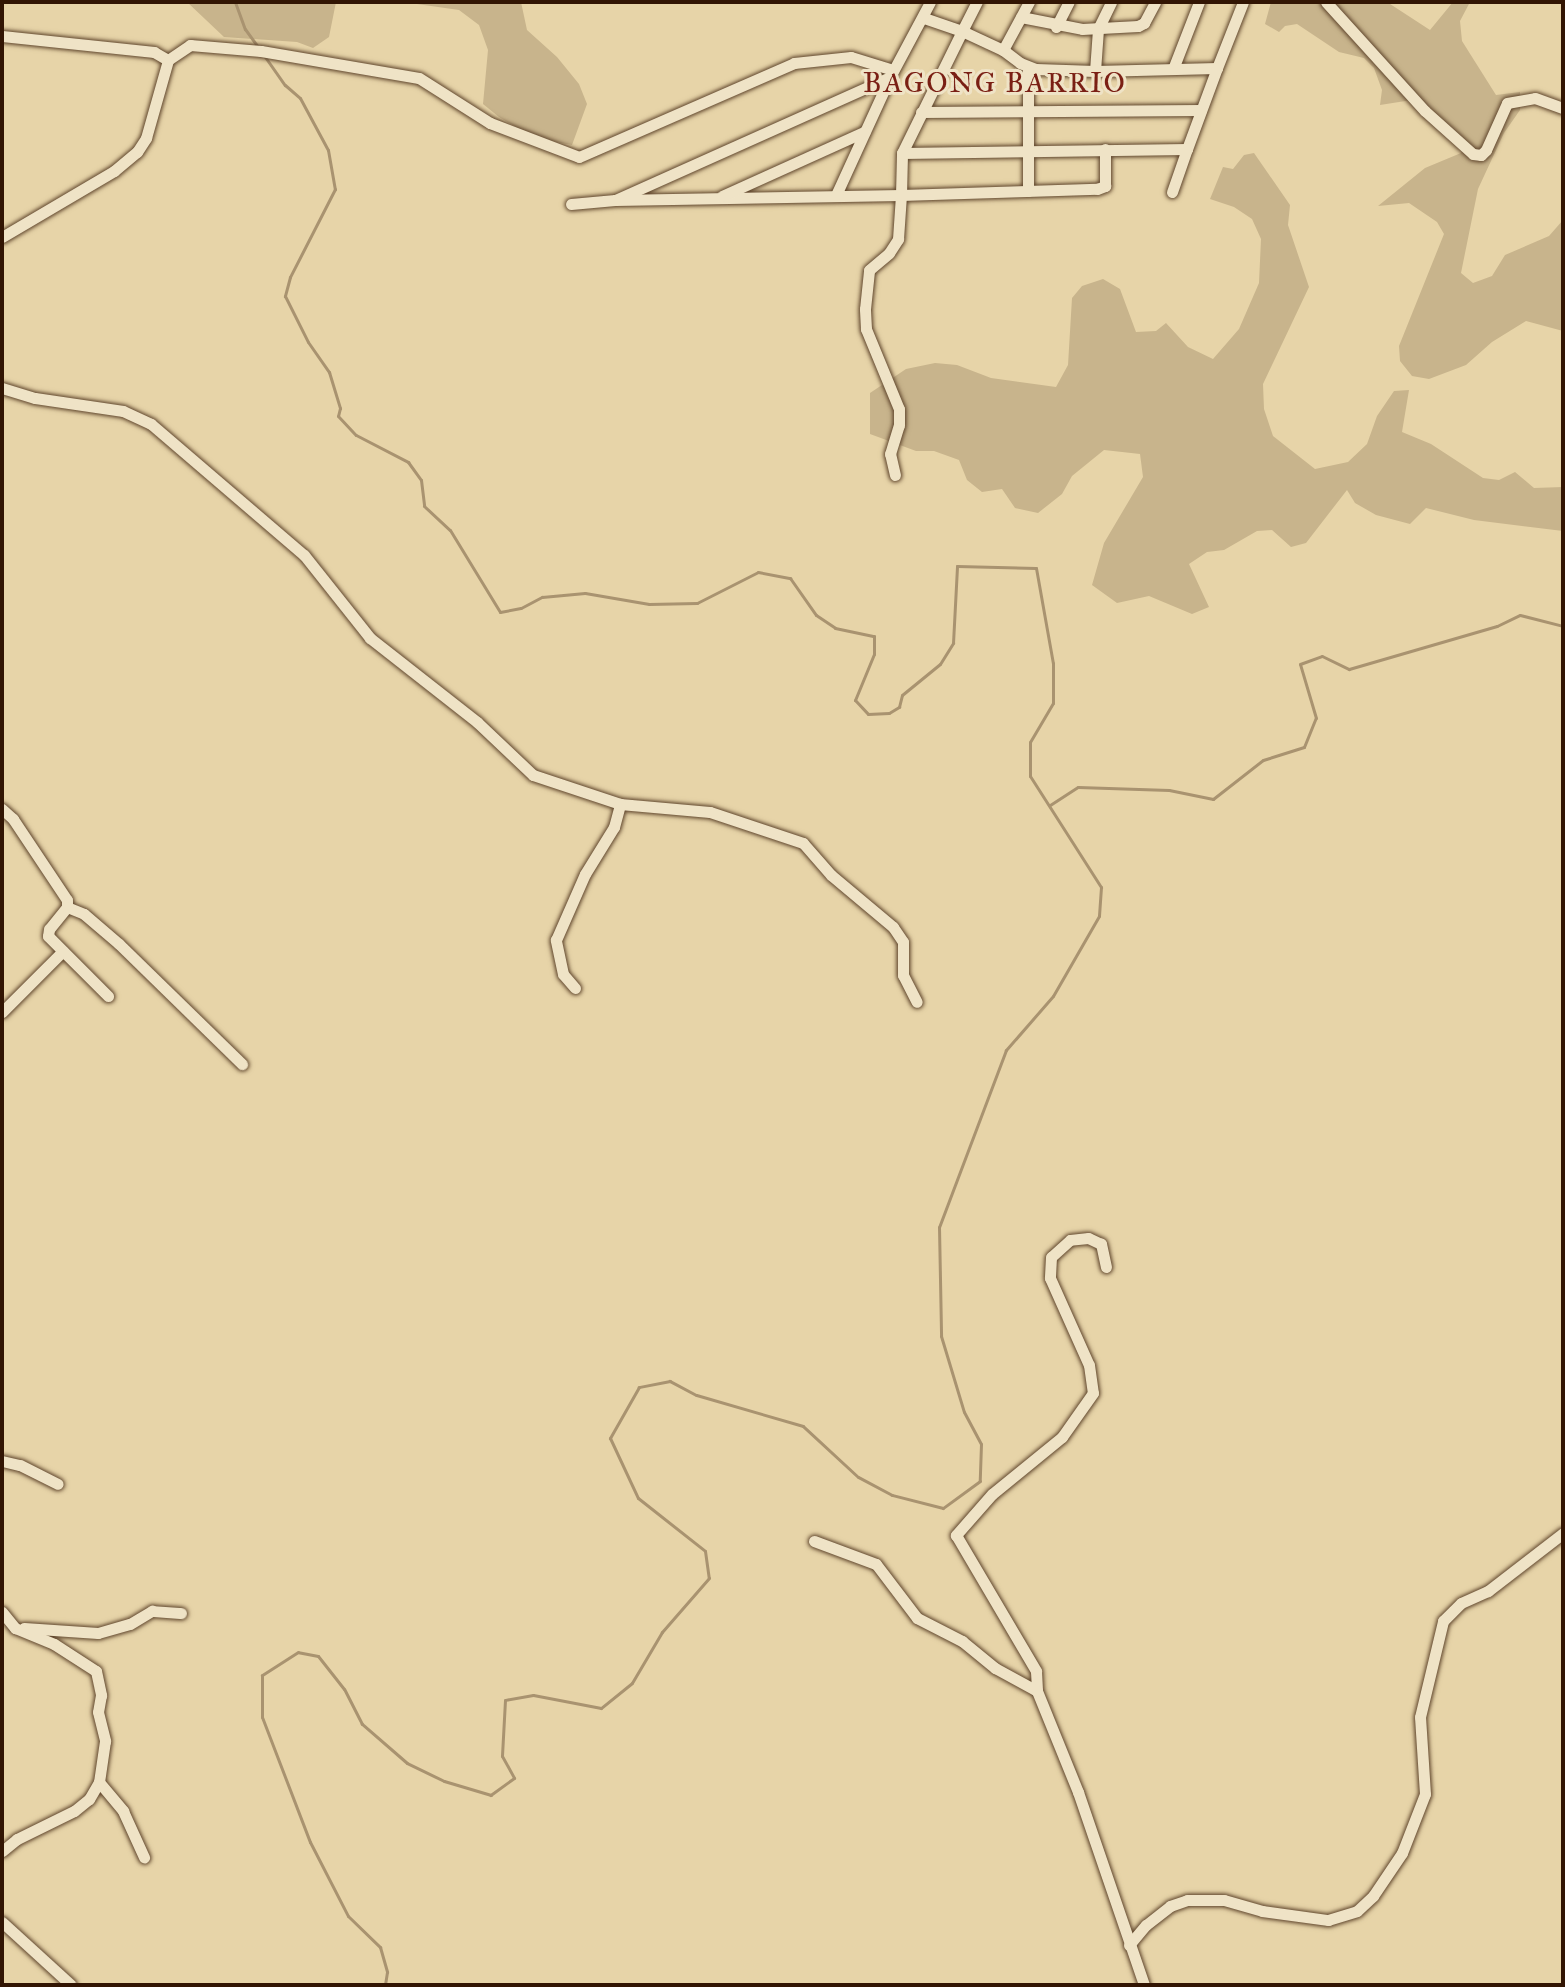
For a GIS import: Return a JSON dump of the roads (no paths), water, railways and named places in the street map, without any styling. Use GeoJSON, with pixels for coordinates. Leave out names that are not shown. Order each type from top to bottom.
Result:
{"type":"FeatureCollection","features":[{"type":"Feature","properties":{"kind":"street"},"geometry":{"type":"LineString","coordinates":[[836,195],[891,73],[924,18],[930,2]]}},
{"type":"Feature","properties":{"kind":"street"},"geometry":{"type":"LineString","coordinates":[[895,475],[890,454],[899,425],[899,409],[866,329],[869,270],[889,253],[898,239],[902,153],[977,2]]}},
{"type":"Feature","properties":{"kind":"street"},"geometry":{"type":"LineString","coordinates":[[1003,50],[1029,2]]}},
{"type":"Feature","properties":{"kind":"street"},"geometry":{"type":"LineString","coordinates":[[1056,27],[1069,2]]}},
{"type":"Feature","properties":{"kind":"street"},"geometry":{"type":"LineString","coordinates":[[1095,71],[1098,29],[1111,2]]}},
{"type":"Feature","properties":{"kind":"street"},"geometry":{"type":"LineString","coordinates":[[1021,17],[1056,27],[1098,29],[1140,26],[1155,2]]}},
{"type":"Feature","properties":{"kind":"street"},"geometry":{"type":"LineString","coordinates":[[1173,69],[1199,2]]}},
{"type":"Feature","properties":{"kind":"street"},"geometry":{"type":"LineString","coordinates":[[1172,192],[1243,2]]}},
{"type":"Feature","properties":{"kind":"street"},"geometry":{"type":"LineString","coordinates":[[1326,2],[1425,111],[1473,154],[1484,153],[1509,102],[1535,98],[1563,108]]}},
{"type":"Feature","properties":{"kind":"street"},"geometry":{"type":"LineString","coordinates":[[924,18],[1003,50],[1028,67],[1095,71],[1217,68]]}},
{"type":"Feature","properties":{"kind":"street"},"geometry":{"type":"LineString","coordinates":[[2,36],[154,52],[168,60]]}},
{"type":"Feature","properties":{"kind":"street"},"geometry":{"type":"LineString","coordinates":[[4,234],[114,171],[137,152],[146,138],[168,60],[190,45],[414,76],[490,123],[579,157],[794,63],[851,57],[891,73]]}},
{"type":"Feature","properties":{"kind":"street"},"geometry":{"type":"LineString","coordinates":[[1028,67],[1028,191]]}},
{"type":"Feature","properties":{"kind":"street"},"geometry":{"type":"LineString","coordinates":[[615,200],[891,73]]}},
{"type":"Feature","properties":{"kind":"street"},"geometry":{"type":"LineString","coordinates":[[921,112],[1201,110]]}},
{"type":"Feature","properties":{"kind":"street"},"geometry":{"type":"LineString","coordinates":[[715,199],[864,132]]}},
{"type":"Feature","properties":{"kind":"street"},"geometry":{"type":"LineString","coordinates":[[571,204],[615,200],[901,195],[1105,186],[1105,149]]}},
{"type":"Feature","properties":{"kind":"street"},"geometry":{"type":"LineString","coordinates":[[902,153],[1187,149]]}},
{"type":"Feature","properties":{"kind":"street"},"geometry":{"type":"LineString","coordinates":[[2,388],[35,398],[123,411],[151,424],[304,555],[370,638],[477,722],[533,775],[620,804],[710,812],[803,843],[831,875],[893,927],[903,942],[903,975],[917,1002]]}},
{"type":"Feature","properties":{"kind":"street"},"geometry":{"type":"LineString","coordinates":[[575,988],[563,974],[556,940],[585,874],[614,827],[620,804]]}},
{"type":"Feature","properties":{"kind":"street"},"geometry":{"type":"LineString","coordinates":[[2,809],[13,819],[67,900],[67,907],[48,931],[63,951],[108,996]]}},
{"type":"Feature","properties":{"kind":"street"},"geometry":{"type":"LineString","coordinates":[[67,907],[84,914],[119,944],[242,1064]]}},
{"type":"Feature","properties":{"kind":"street"},"geometry":{"type":"LineString","coordinates":[[2,1012],[63,951]]}},
{"type":"Feature","properties":{"kind":"street"},"geometry":{"type":"LineString","coordinates":[[1106,1267],[1101,1244],[1088,1238],[1070,1240],[1051,1257],[1050,1278],[1089,1365],[1093,1393],[1062,1437],[992,1494],[956,1535],[1036,1671],[1037,1691],[1078,1792],[1144,1985]]}},
{"type":"Feature","properties":{"kind":"street"},"geometry":{"type":"LineString","coordinates":[[2,1461],[20,1465],[58,1484]]}},
{"type":"Feature","properties":{"kind":"street"},"geometry":{"type":"LineString","coordinates":[[1129,1945],[1158,1915],[1187,1900],[1224,1900],[1262,1911],[1328,1920],[1343,1918],[1373,1896],[1402,1853],[1425,1794],[1420,1717],[1443,1621],[1461,1603],[1488,1591],[1563,1533]]}},
{"type":"Feature","properties":{"kind":"street"},"geometry":{"type":"LineString","coordinates":[[814,1541],[876,1564],[917,1618],[962,1641],[995,1668],[1037,1691]]}},
{"type":"Feature","properties":{"kind":"street"},"geometry":{"type":"LineString","coordinates":[[15,1628],[98,1633],[130,1624],[152,1611],[181,1613]]}},
{"type":"Feature","properties":{"kind":"street"},"geometry":{"type":"LineString","coordinates":[[2,1612],[15,1628],[66,1650],[99,1676],[98,1712],[105,1741],[99,1782],[89,1799],[74,1811],[17,1839],[2,1851]]}},
{"type":"Feature","properties":{"kind":"street"},"geometry":{"type":"LineString","coordinates":[[99,1782],[126,1816],[144,1857]]}},
{"type":"Feature","properties":{"kind":"street"},"geometry":{"type":"LineString","coordinates":[[2,1922],[71,1985]]}},
{"type":"Feature","properties":{"kind":"waterway"},"geometry":{"type":"LineString","coordinates":[[235,2],[245,29],[259,48]]}},
{"type":"Feature","properties":{"kind":"waterway"},"geometry":{"type":"LineString","coordinates":[[263,54],[285,85],[300,98],[328,150],[335,189],[290,277],[285,296],[308,342],[329,372],[340,408],[338,416],[356,435],[408,462],[421,480],[424,506],[450,530],[500,612],[521,608],[542,597],[585,593],[649,604],[697,603],[758,572],[790,578],[816,615],[835,628],[874,636],[874,654],[855,700],[868,714],[889,713],[899,707],[902,695],[940,664],[953,643],[957,566],[1036,568],[1053,663],[1053,703],[1030,742],[1030,776],[1101,887],[1099,916],[1053,996],[1006,1050],[939,1227],[941,1336],[964,1412],[981,1444],[980,1481],[943,1508],[892,1495],[858,1477],[803,1426],[696,1395],[670,1381],[639,1387],[610,1438],[638,1498],[705,1551],[709,1578],[662,1632],[632,1683],[601,1708],[533,1695],[505,1700],[502,1756],[514,1778],[491,1795],[444,1781],[407,1763],[362,1724],[344,1689],[318,1656],[298,1652],[262,1675],[262,1717],[310,1842],[348,1916],[380,1947],[387,1972],[385,1985]]}},
{"type":"Feature","properties":{"kind":"waterway"},"geometry":{"type":"LineString","coordinates":[[1050,805],[1078,787],[1169,790],[1213,799],[1263,760],[1304,747],[1316,718],[1300,664],[1322,656],[1349,669],[1497,626],[1520,615],[1563,626]]}},
{"type":"Feature","properties":{"kind":"district","name":"BAGONG BARRIO"},"geometry":{"type":"Point","coordinates":[995,83]}}]}
